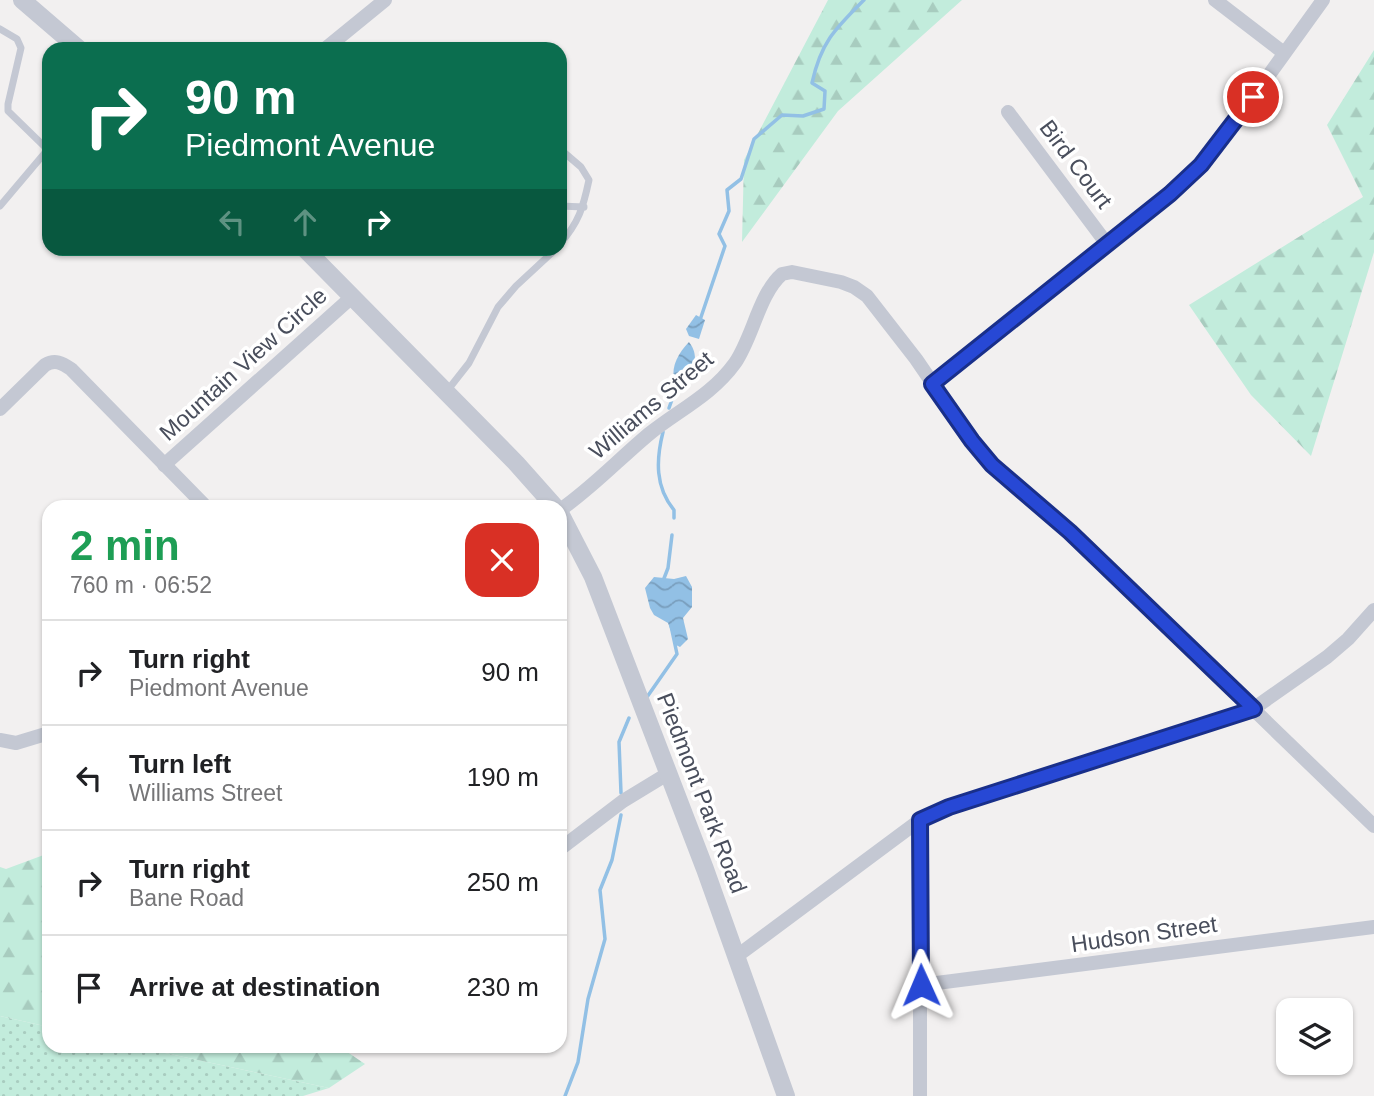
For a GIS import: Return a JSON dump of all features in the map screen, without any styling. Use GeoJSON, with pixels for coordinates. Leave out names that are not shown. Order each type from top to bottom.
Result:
{"type":"FeatureCollection","features":[{"type":"Feature","properties":{"kind":"street"},"geometry":{"type":"LineString","coordinates":[[22,0],[71,42]]}},
{"type":"Feature","properties":{"kind":"street"},"geometry":{"type":"LineString","coordinates":[[334,42],[385,0]]}},
{"type":"Feature","properties":{"kind":"street"},"geometry":{"type":"LineString","coordinates":[[1214,0],[1284,53]]}},
{"type":"Feature","properties":{"kind":"street"},"geometry":{"type":"LineString","coordinates":[[932,384],[1170,194],[1201,165],[1323,0]]}},
{"type":"Feature","properties":{"kind":"street","name":"Bird Court"},"geometry":{"type":"LineString","coordinates":[[1008,112],[1107,244]]}},
{"type":"Feature","properties":{"kind":"street","name":"Piedmont Park Road"},"geometry":{"type":"LineString","coordinates":[[312,256],[550,500]]}},
{"type":"Feature","properties":{"kind":"street","name":"Williams Street"},"geometry":{"type":"LineString","coordinates":[[567,505],[650,434],[716,385],[742,351],[774,281],[787,272],[841,282],[867,296],[992,465],[1070,532],[1374,826]]}},
{"type":"Feature","properties":{"kind":"street","name":"Mountain View Circle"},"geometry":{"type":"LineString","coordinates":[[164,465],[353,296]]}},
{"type":"Feature","properties":{"kind":"street","name":"Mountain View Circle"},"geometry":{"type":"LineString","coordinates":[[0,410],[45,365],[60,362],[71,369],[199,500]]}},
{"type":"Feature","properties":{"kind":"street","name":"Piedmont Park Road"},"geometry":{"type":"LineString","coordinates":[[567,526],[593,577],[669,773],[786,1096]]}},
{"type":"Feature","properties":{"kind":"street"},"geometry":{"type":"LineString","coordinates":[[737,956],[920,820],[949,807],[1254,709],[1327,657],[1348,639],[1374,610]]}},
{"type":"Feature","properties":{"kind":"street"},"geometry":{"type":"LineString","coordinates":[[0,740],[16,743],[42,735]]}},
{"type":"Feature","properties":{"kind":"street"},"geometry":{"type":"LineString","coordinates":[[567,844],[623,801],[669,773]]}},
{"type":"Feature","properties":{"kind":"street"},"geometry":{"type":"LineString","coordinates":[[920,820],[920,1096]]}},
{"type":"Feature","properties":{"kind":"street","name":"Hudson Street"},"geometry":{"type":"LineString","coordinates":[[921,985],[1374,928]]}},
{"type":"Feature","properties":{"kind":"lane"},"geometry":{"type":"LineString","coordinates":[[0,29],[16,39],[21,48],[8,111],[42,142]]}},
{"type":"Feature","properties":{"kind":"lane"},"geometry":{"type":"LineString","coordinates":[[0,205],[42,155]]}},
{"type":"Feature","properties":{"kind":"lane"},"geometry":{"type":"LineString","coordinates":[[567,155],[581,167],[589,180],[584,207],[567,235]]}},
{"type":"Feature","properties":{"kind":"lane"},"geometry":{"type":"LineString","coordinates":[[567,206],[584,207]]}},
{"type":"Feature","properties":{"kind":"lane"},"geometry":{"type":"LineString","coordinates":[[446,391],[469,363],[498,307],[548,256]]}},
{"type":"Feature","properties":{"kind":"green space"},"geometry":{"type":"Polygon","coordinates":[[[828,0],[962,0],[838,111],[742,242],[744,160],[828,0]]]}},
{"type":"Feature","properties":{"kind":"green space"},"geometry":{"type":"Polygon","coordinates":[[[1374,50],[1374,252],[1311,456],[1251,395],[1189,305],[1363,197],[1327,125],[1374,50]]]}},
{"type":"Feature","properties":{"kind":"green space"},"geometry":{"type":"Polygon","coordinates":[[[42,856],[42,1025],[0,1016],[0,867],[6,869],[42,856]]]}},
{"type":"Feature","properties":{"kind":"green space"},"geometry":{"type":"Polygon","coordinates":[[[0,1016],[42,1025],[42,1053],[165,1053],[329,1088],[303,1096],[0,1096],[0,1016]]]}},
{"type":"Feature","properties":{"kind":"green space"},"geometry":{"type":"Polygon","coordinates":[[[165,1053],[349,1053],[365,1064],[329,1088],[165,1053]]]}},
{"type":"Feature","properties":{"kind":"water"},"geometry":{"type":"Polygon","coordinates":[[[696,315],[705,320],[699,339],[689,336],[686,329],[696,315]]]}},
{"type":"Feature","properties":{"kind":"water"},"geometry":{"type":"Polygon","coordinates":[[[689,342],[695,356],[692,371],[687,381],[674,379],[677,359],[689,342]]]}},
{"type":"Feature","properties":{"kind":"water"},"geometry":{"type":"Polygon","coordinates":[[[686,576],[692,587],[692,607],[683,618],[688,639],[680,647],[676,645],[668,623],[654,615],[645,588],[654,577],[674,579],[686,576]]]}},
{"type":"Feature","properties":{"kind":"waterway"},"geometry":{"type":"LineString","coordinates":[[700,320],[725,246],[719,234],[729,211],[727,190],[741,179],[754,139],[782,115],[803,116],[824,109],[825,91],[812,83],[820,57],[837,28],[864,0]]}},
{"type":"Feature","properties":{"kind":"waterway"},"geometry":{"type":"LineString","coordinates":[[669,408],[680,377]]}},
{"type":"Feature","properties":{"kind":"waterway"},"geometry":{"type":"LineString","coordinates":[[663,432],[658,463],[660,483],[674,510],[674,518]]}},
{"type":"Feature","properties":{"kind":"waterway"},"geometry":{"type":"LineString","coordinates":[[663,581],[668,568],[672,535]]}},
{"type":"Feature","properties":{"kind":"waterway"},"geometry":{"type":"LineString","coordinates":[[647,697],[677,654],[671,626]]}},
{"type":"Feature","properties":{"kind":"waterway"},"geometry":{"type":"LineString","coordinates":[[621,793],[619,742],[629,718]]}},
{"type":"Feature","properties":{"kind":"waterway"},"geometry":{"type":"LineString","coordinates":[[565,1096],[578,1062],[588,999],[605,939],[600,890],[612,860],[621,815]]}},
{"type":"Feature","properties":{"kind":"route"},"geometry":{"type":"LineString","coordinates":[[921,985],[920,820],[949,807],[1254,709],[1070,532],[992,465],[932,384],[1170,194],[1201,165],[1253,97]]}}]}
